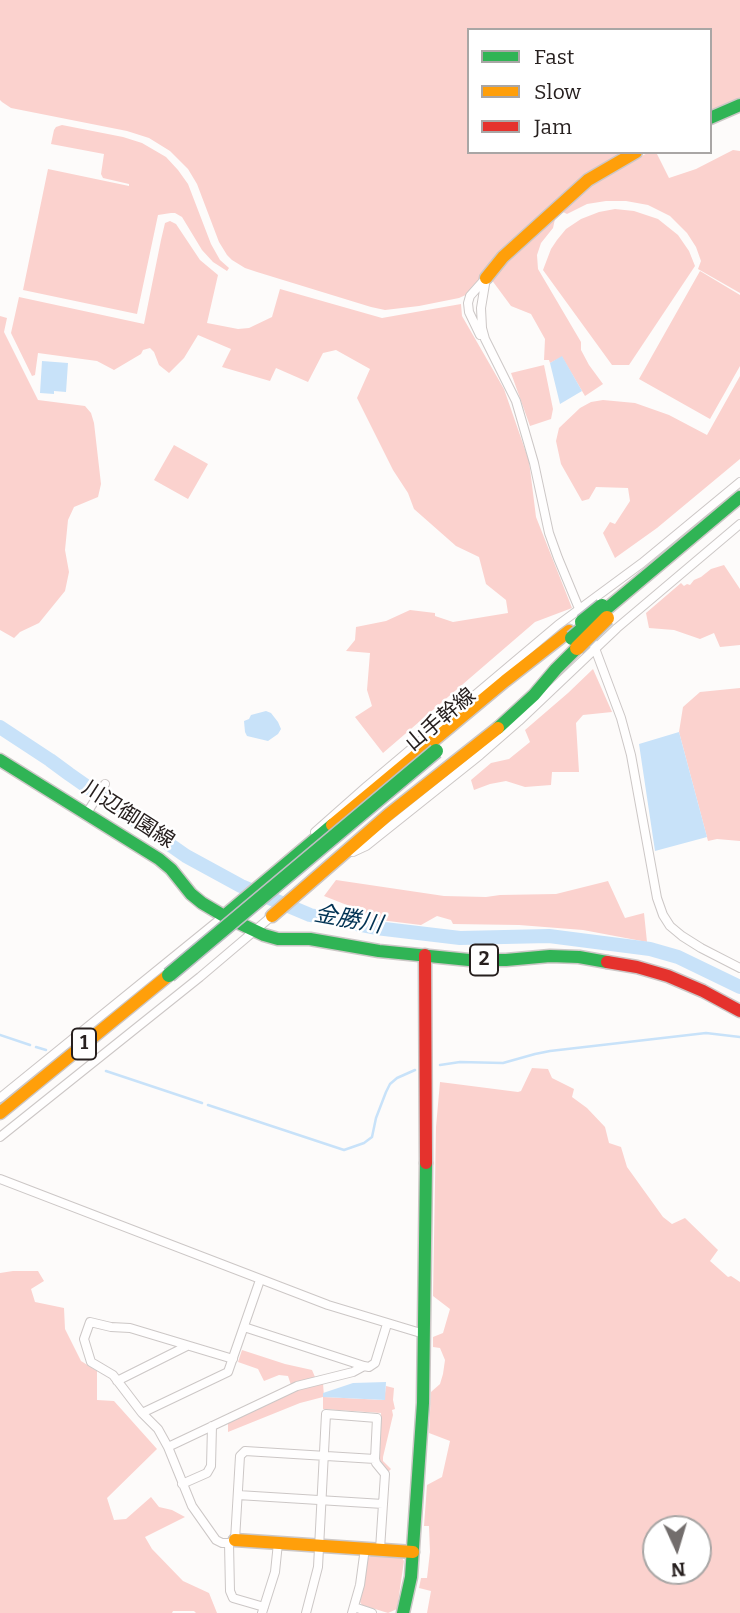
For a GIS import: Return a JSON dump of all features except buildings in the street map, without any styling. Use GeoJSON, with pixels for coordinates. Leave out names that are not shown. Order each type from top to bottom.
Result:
{"type":"FeatureCollection","features":[{"type":"Feature","properties":{"kind":"main road"},"geometry":{"type":"LineString","coordinates":[[712,117],[740,105]]}},
{"type":"Feature","properties":{"kind":"main road"},"geometry":{"type":"LineString","coordinates":[[486,278],[503,257],[588,180],[633,154]]}},
{"type":"Feature","properties":{"kind":"main road","name":"山手幹線"},"geometry":{"type":"LineString","coordinates":[[0,1112],[169,975],[740,497]]}},
{"type":"Feature","properties":{"kind":"main road"},"geometry":{"type":"LineString","coordinates":[[605,612],[673,553]]}},
{"type":"Feature","properties":{"kind":"main road"},"geometry":{"type":"LineString","coordinates":[[224,916],[505,681],[573,639]]}},
{"type":"Feature","properties":{"kind":"main road"},"geometry":{"type":"LineString","coordinates":[[272,916],[388,815],[495,731],[534,695],[556,668],[573,639]]}},
{"type":"Feature","properties":{"kind":"main road","name":"川辺御園線"},"geometry":{"type":"LineString","coordinates":[[0,760],[159,859],[201,903],[224,916]]}},
{"type":"Feature","properties":{"kind":"main road","name":"2"},"geometry":{"type":"LineString","coordinates":[[224,916],[278,939],[310,939],[349,947],[485,960],[579,957],[637,967],[704,991],[740,1011]]}},
{"type":"Feature","properties":{"kind":"main road"},"geometry":{"type":"LineString","coordinates":[[403,1613],[411,1577],[423,1403],[425,955]]}},
{"type":"Feature","properties":{"kind":"main road"},"geometry":{"type":"LineString","coordinates":[[232,1542],[413,1552]]}},
{"type":"Feature","properties":{"kind":"street"},"geometry":{"type":"LineString","coordinates":[[486,278],[481,308],[485,339],[516,401],[534,463],[548,533],[621,718],[631,755],[657,898],[663,915],[670,926],[682,936],[740,968]]}},
{"type":"Feature","properties":{"kind":"street"},"geometry":{"type":"LineString","coordinates":[[485,339],[472,322],[468,303],[470,296],[486,278]]}},
{"type":"Feature","properties":{"kind":"street"},"geometry":{"type":"LineString","coordinates":[[292,858],[321,826],[366,786],[551,631],[642,563],[740,482]]}},
{"type":"Feature","properties":{"kind":"street"},"geometry":{"type":"LineString","coordinates":[[336,860],[366,846],[481,755],[633,613],[740,524]]}},
{"type":"Feature","properties":{"kind":"street"},"geometry":{"type":"LineString","coordinates":[[87,813],[104,784]]}},
{"type":"Feature","properties":{"kind":"street"},"geometry":{"type":"LineString","coordinates":[[0,1098],[224,916]]}},
{"type":"Feature","properties":{"kind":"street"},"geometry":{"type":"LineString","coordinates":[[0,1137],[272,916]]}},
{"type":"Feature","properties":{"kind":"street"},"geometry":{"type":"LineString","coordinates":[[0,1179],[328,1305],[424,1334]]}},
{"type":"Feature","properties":{"kind":"street"},"geometry":{"type":"LineString","coordinates":[[142,1413],[228,1372],[260,1279]]}},
{"type":"Feature","properties":{"kind":"street"},"geometry":{"type":"LineString","coordinates":[[232,1542],[222,1543],[216,1540],[192,1506],[169,1447],[158,1429],[113,1375],[91,1362],[84,1339],[90,1322],[130,1328],[233,1359]]}},
{"type":"Feature","properties":{"kind":"street"},"geometry":{"type":"LineString","coordinates":[[244,1327],[369,1367],[375,1363],[387,1324]]}},
{"type":"Feature","properties":{"kind":"street"},"geometry":{"type":"LineString","coordinates":[[117,1381],[187,1346]]}},
{"type":"Feature","properties":{"kind":"street"},"geometry":{"type":"LineString","coordinates":[[169,1447],[297,1386],[353,1372],[364,1366]]}},
{"type":"Feature","properties":{"kind":"street"},"geometry":{"type":"LineString","coordinates":[[306,1613],[318,1567],[326,1414],[377,1418],[375,1459],[385,1474],[380,1549]]}},
{"type":"Feature","properties":{"kind":"street"},"geometry":{"type":"LineString","coordinates":[[182,1484],[207,1473],[211,1466],[212,1426]]}},
{"type":"Feature","properties":{"kind":"street"},"geometry":{"type":"LineString","coordinates":[[278,1543],[275,1572],[263,1610],[233,1598],[230,1591],[232,1542],[240,1456],[245,1451],[375,1459]]}},
{"type":"Feature","properties":{"kind":"street"},"geometry":{"type":"LineString","coordinates":[[237,1495],[383,1504]]}},
{"type":"Feature","properties":{"kind":"street"},"geometry":{"type":"LineString","coordinates":[[365,1548],[360,1585],[353,1610],[372,1613]]}},
{"type":"Feature","properties":{"kind":"shaded area"},"geometry":{"type":"Polygon","coordinates":[[[0,0],[740,0],[740,100],[712,113],[712,28],[467,28],[467,154],[623,154],[586,175],[489,268],[468,294],[419,306],[385,310],[371,307],[245,268],[227,255],[219,242],[197,184],[188,169],[170,151],[149,138],[127,131],[11,108],[0,100],[0,0]]]}},
{"type":"Feature","properties":{"kind":"shaded area"},"geometry":{"type":"Polygon","coordinates":[[[62,125],[123,137],[142,143],[166,157],[188,184],[211,244],[220,260],[229,268],[227,271],[213,262],[202,250],[182,217],[171,213],[158,215],[137,314],[23,290],[48,169],[129,186],[103,178],[101,174],[104,154],[51,144],[54,130],[62,125]]]}},
{"type":"Feature","properties":{"kind":"shaded area"},"geometry":{"type":"Polygon","coordinates":[[[733,150],[740,151],[740,293],[698,269],[701,261],[687,233],[670,216],[648,205],[606,201],[587,204],[567,214],[563,212],[555,219],[553,228],[541,243],[537,255],[538,269],[581,342],[581,350],[589,365],[603,384],[585,396],[562,357],[550,363],[549,360],[544,360],[545,339],[531,314],[511,306],[491,279],[498,268],[600,177],[624,164],[646,154],[657,154],[669,178],[696,169],[733,150]]]}},
{"type":"Feature","properties":{"kind":"shaded area"},"geometry":{"type":"Polygon","coordinates":[[[615,209],[634,211],[658,219],[678,235],[695,266],[629,365],[612,365],[543,270],[551,249],[566,229],[581,219],[615,209]]]}},
{"type":"Feature","properties":{"kind":"shaded area"},"geometry":{"type":"Polygon","coordinates":[[[170,221],[176,224],[200,260],[218,275],[207,323],[238,329],[249,328],[272,317],[280,289],[382,318],[461,304],[462,316],[504,389],[529,461],[536,517],[572,608],[535,622],[383,753],[355,717],[372,706],[367,690],[370,653],[346,651],[355,640],[356,627],[386,621],[410,610],[435,613],[435,616],[453,622],[508,613],[506,600],[486,584],[479,557],[456,546],[414,509],[357,398],[370,369],[336,350],[323,353],[308,382],[276,368],[270,381],[222,367],[231,349],[198,335],[184,358],[169,373],[159,365],[150,348],[114,370],[97,361],[38,353],[35,375],[32,376],[11,333],[19,297],[144,324],[165,223],[170,221]]]}},
{"type":"Feature","properties":{"kind":"shaded area"},"geometry":{"type":"Polygon","coordinates":[[[700,271],[740,295],[740,366],[710,419],[639,379],[700,271]]]}},
{"type":"Feature","properties":{"kind":"shaded area"},"geometry":{"type":"Polygon","coordinates":[[[0,316],[7,318],[4,332],[38,400],[85,406],[91,413],[101,484],[98,497],[74,507],[68,520],[65,550],[69,572],[65,591],[39,623],[14,638],[0,630],[0,316]]]}},
{"type":"Feature","properties":{"kind":"shaded area"},"geometry":{"type":"Polygon","coordinates":[[[544,365],[553,409],[551,419],[530,426],[511,373],[544,365]]]}},
{"type":"Feature","properties":{"kind":"shaded area"},"geometry":{"type":"Polygon","coordinates":[[[740,376],[740,459],[657,528],[615,558],[603,533],[610,522],[615,524],[630,501],[628,488],[596,487],[589,499],[582,501],[561,464],[556,441],[559,428],[580,408],[603,400],[635,403],[669,415],[707,435],[740,376]]]}},
{"type":"Feature","properties":{"kind":"shaded area"},"geometry":{"type":"Polygon","coordinates":[[[174,445],[208,464],[188,499],[154,480],[174,445]]]}},
{"type":"Feature","properties":{"kind":"shaded area"},"geometry":{"type":"Polygon","coordinates":[[[724,565],[740,589],[740,645],[720,647],[714,633],[700,639],[674,630],[649,628],[646,613],[681,583],[684,586],[690,585],[711,569],[724,565]]]}},
{"type":"Feature","properties":{"kind":"shaded area"},"geometry":{"type":"Polygon","coordinates":[[[593,669],[612,712],[583,715],[576,723],[579,772],[552,772],[551,785],[525,787],[506,781],[474,790],[471,780],[491,763],[509,759],[530,742],[525,730],[593,669]]]}},
{"type":"Feature","properties":{"kind":"shaded area"},"geometry":{"type":"Polygon","coordinates":[[[740,688],[740,841],[708,841],[679,732],[683,707],[700,692],[740,688]]]}},
{"type":"Feature","properties":{"kind":"shaded area"},"geometry":{"type":"Polygon","coordinates":[[[336,880],[444,896],[486,897],[556,894],[608,881],[625,918],[644,913],[647,942],[583,930],[453,924],[451,920],[437,916],[421,925],[372,919],[362,911],[324,896],[336,880]]]}},
{"type":"Feature","properties":{"kind":"shaded area"},"geometry":{"type":"Polygon","coordinates":[[[532,1068],[548,1069],[552,1078],[574,1089],[572,1097],[605,1127],[609,1143],[621,1147],[627,1167],[663,1217],[672,1224],[685,1218],[718,1250],[710,1261],[728,1277],[740,1282],[740,1613],[427,1613],[431,1591],[419,1588],[421,1578],[427,1578],[430,1552],[429,1526],[424,1526],[427,1485],[442,1477],[450,1441],[429,1433],[431,1392],[440,1384],[445,1360],[440,1348],[433,1347],[433,1337],[443,1333],[450,1309],[433,1296],[436,1127],[440,1082],[518,1092],[532,1068]]]}},
{"type":"Feature","properties":{"kind":"shaded area"},"geometry":{"type":"Polygon","coordinates":[[[38,1271],[44,1281],[31,1289],[35,1302],[64,1308],[65,1329],[81,1361],[97,1371],[97,1400],[114,1401],[157,1449],[107,1498],[114,1520],[126,1519],[151,1497],[159,1507],[185,1517],[145,1537],[152,1549],[183,1581],[209,1593],[217,1613],[0,1613],[0,1273],[38,1271]]]}},
{"type":"Feature","properties":{"kind":"shaded area"},"geometry":{"type":"Polygon","coordinates":[[[242,1350],[312,1370],[315,1377],[291,1385],[288,1376],[279,1375],[264,1381],[258,1369],[238,1362],[242,1350]]]}},
{"type":"Feature","properties":{"kind":"shaded area"},"geometry":{"type":"Polygon","coordinates":[[[323,1383],[324,1397],[384,1400],[386,1386],[394,1388],[395,1409],[392,1410],[383,1457],[383,1461],[391,1469],[388,1472],[379,1460],[381,1413],[323,1409],[323,1397],[300,1403],[228,1432],[228,1423],[299,1389],[323,1383]]]}},
{"type":"Feature","properties":{"kind":"shaded area"},"geometry":{"type":"Polygon","coordinates":[[[373,1554],[400,1555],[404,1561],[397,1609],[388,1613],[360,1602],[367,1559],[373,1554]]]}},
{"type":"Feature","properties":{"kind":"water"},"geometry":{"type":"Polygon","coordinates":[[[562,356],[582,391],[560,404],[550,363],[562,356]]]}},
{"type":"Feature","properties":{"kind":"water"},"geometry":{"type":"Polygon","coordinates":[[[42,361],[68,363],[66,392],[40,393],[42,361]]]}},
{"type":"Feature","properties":{"kind":"water"},"geometry":{"type":"Polygon","coordinates":[[[266,711],[278,722],[281,729],[278,734],[268,741],[247,736],[244,721],[251,715],[266,711]]]}},
{"type":"Feature","properties":{"kind":"water"},"geometry":{"type":"Polygon","coordinates":[[[679,732],[707,837],[655,851],[639,744],[679,732]]]}},
{"type":"Feature","properties":{"kind":"water"},"geometry":{"type":"Polygon","coordinates":[[[386,1382],[385,1400],[323,1397],[323,1393],[353,1383],[386,1382]]]}},
{"type":"Feature","properties":{"kind":"waterway","name":"金勝川"},"geometry":{"type":"LineString","coordinates":[[0,727],[186,856],[241,886],[310,915],[376,928],[460,938],[549,936],[650,949],[678,957],[740,987]]}},
{"type":"Feature","properties":{"kind":"waterway"},"geometry":{"type":"LineString","coordinates":[[440,1065],[460,1062],[503,1063],[550,1051],[706,1033],[740,1037]]}},
{"type":"Feature","properties":{"kind":"waterway"},"geometry":{"type":"LineString","coordinates":[[0,1035],[30,1045]]}},
{"type":"Feature","properties":{"kind":"waterway"},"geometry":{"type":"LineString","coordinates":[[36,1047],[46,1050]]}},
{"type":"Feature","properties":{"kind":"waterway"},"geometry":{"type":"LineString","coordinates":[[208,1105],[344,1150],[372,1137],[376,1118],[390,1084],[415,1070]]}},
{"type":"Feature","properties":{"kind":"waterway"},"geometry":{"type":"LineString","coordinates":[[106,1071],[202,1103]]}},
{"type":"Feature","properties":{"kind":"traffic: fast"},"geometry":{"type":"LineString","coordinates":[[712,117],[740,105]]}},
{"type":"Feature","properties":{"kind":"traffic: fast"},"geometry":{"type":"LineString","coordinates":[[604,611],[740,497]]}},
{"type":"Feature","properties":{"kind":"traffic: fast"},"geometry":{"type":"LineString","coordinates":[[582,622],[602,606]]}},
{"type":"Feature","properties":{"kind":"traffic: fast"},"geometry":{"type":"LineString","coordinates":[[572,638],[592,621]]}},
{"type":"Feature","properties":{"kind":"traffic: fast"},"geometry":{"type":"LineString","coordinates":[[498,728],[534,695],[577,648]]}},
{"type":"Feature","properties":{"kind":"traffic: fast"},"geometry":{"type":"LineString","coordinates":[[169,975],[436,751]]}},
{"type":"Feature","properties":{"kind":"traffic: fast"},"geometry":{"type":"LineString","coordinates":[[0,760],[159,859],[171,869],[191,894],[224,916]]}},
{"type":"Feature","properties":{"kind":"traffic: fast"},"geometry":{"type":"LineString","coordinates":[[332,825],[224,916],[278,939],[310,939],[379,951],[469,960],[550,956],[607,962]]}},
{"type":"Feature","properties":{"kind":"traffic: fast"},"geometry":{"type":"LineString","coordinates":[[403,1613],[411,1577],[423,1403],[426,1163]]}},
{"type":"Feature","properties":{"kind":"traffic: slow"},"geometry":{"type":"LineString","coordinates":[[486,278],[503,257],[588,180],[633,154]]}},
{"type":"Feature","properties":{"kind":"traffic: slow"},"geometry":{"type":"LineString","coordinates":[[577,648],[607,618]]}},
{"type":"Feature","properties":{"kind":"traffic: slow"},"geometry":{"type":"LineString","coordinates":[[332,825],[569,631]]}},
{"type":"Feature","properties":{"kind":"traffic: slow"},"geometry":{"type":"LineString","coordinates":[[272,916],[388,815],[498,728]]}},
{"type":"Feature","properties":{"kind":"traffic: slow"},"geometry":{"type":"LineString","coordinates":[[0,1113],[169,975]]}},
{"type":"Feature","properties":{"kind":"traffic: slow"},"geometry":{"type":"LineString","coordinates":[[235,1540],[413,1552]]}},
{"type":"Feature","properties":{"kind":"traffic: jam"},"geometry":{"type":"LineString","coordinates":[[425,955],[426,1163]]}},
{"type":"Feature","properties":{"kind":"traffic: jam"},"geometry":{"type":"LineString","coordinates":[[607,962],[668,976],[740,1011]]}}]}
